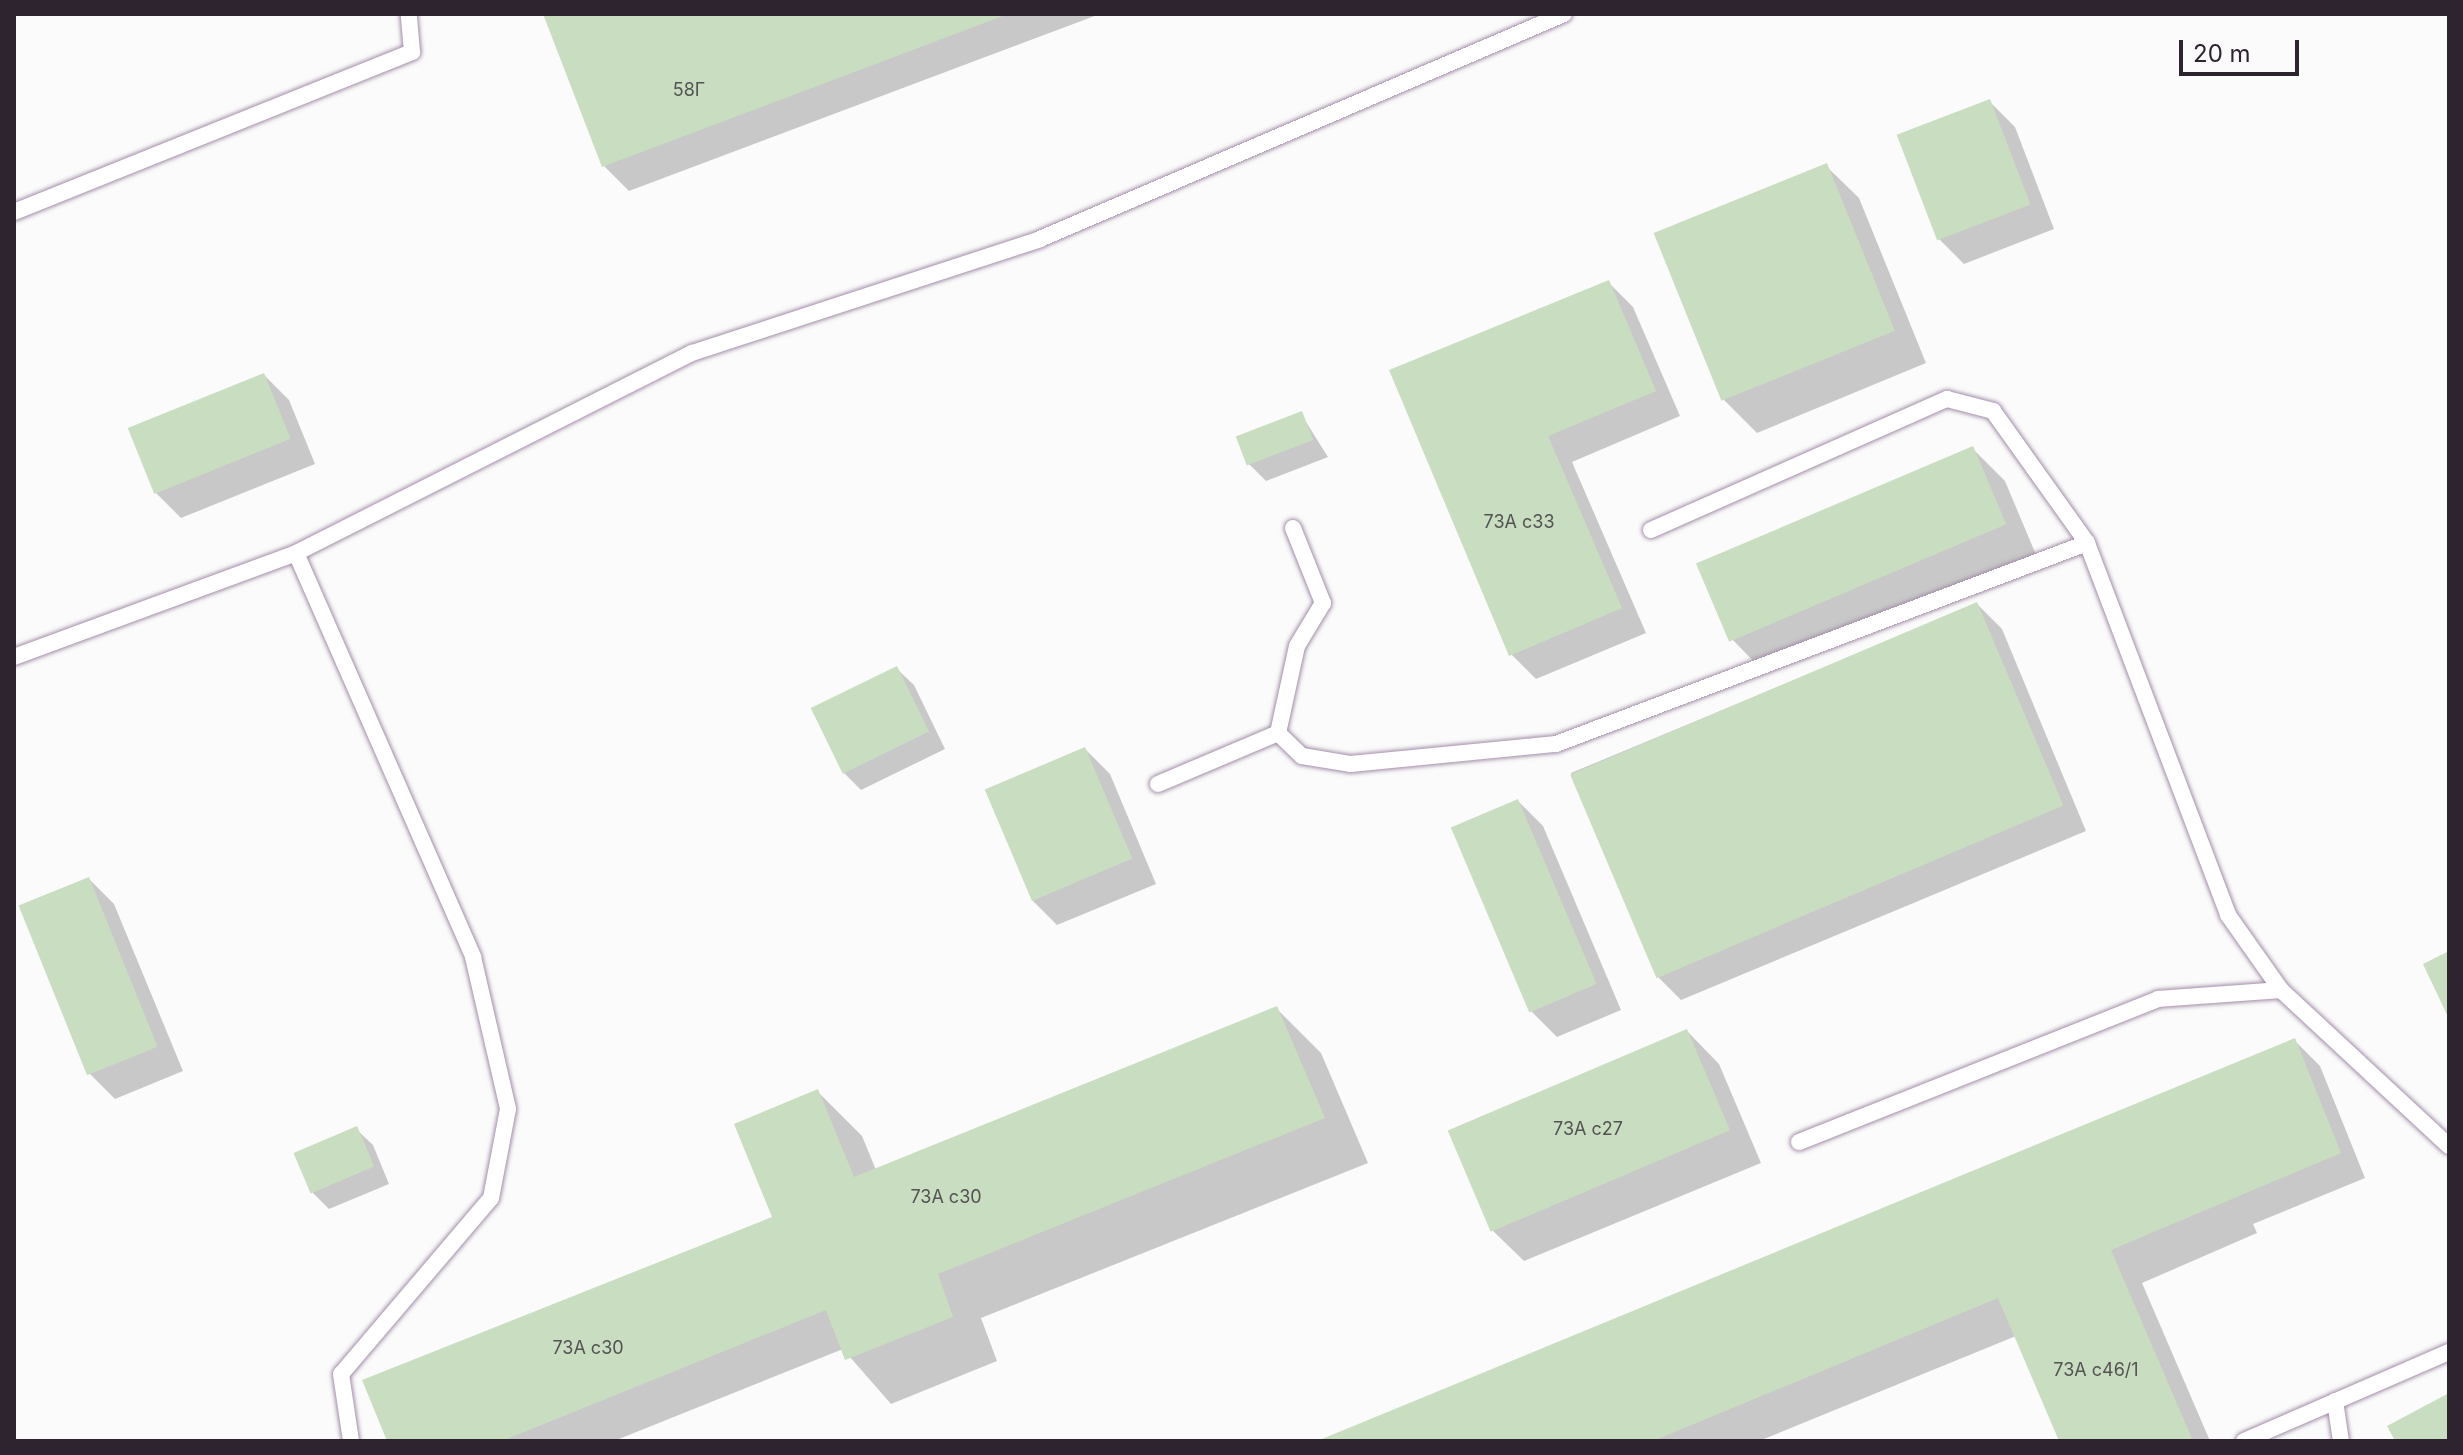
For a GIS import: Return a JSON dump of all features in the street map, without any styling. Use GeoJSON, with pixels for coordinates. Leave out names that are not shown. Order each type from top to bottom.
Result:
{"type":"FeatureCollection","features":[{"type":"Feature","properties":{"kind":"lane"},"geometry":{"type":"LineString","coordinates":[[14,212],[412,52],[409,14]]}},
{"type":"Feature","properties":{"kind":"lane"},"geometry":{"type":"LineString","coordinates":[[14,656],[296,553],[692,353],[1040,239],[1564,14]]}},
{"type":"Feature","properties":{"kind":"lane"},"geometry":{"type":"LineString","coordinates":[[1651,530],[1947,399],[1993,411],[2087,543],[2228,915],[2281,990],[2449,1146]]}},
{"type":"Feature","properties":{"kind":"lane"},"geometry":{"type":"LineString","coordinates":[[1278,733],[1297,646],[1323,603],[1293,528]]}},
{"type":"Feature","properties":{"kind":"lane"},"geometry":{"type":"LineString","coordinates":[[1278,733],[1302,756],[1351,764],[1556,744],[2087,543]]}},
{"type":"Feature","properties":{"kind":"lane"},"geometry":{"type":"LineString","coordinates":[[296,553],[473,957],[508,1109],[491,1198],[341,1374],[351,1441]]}},
{"type":"Feature","properties":{"kind":"lane"},"geometry":{"type":"LineString","coordinates":[[1158,784],[1278,733]]}},
{"type":"Feature","properties":{"kind":"lane"},"geometry":{"type":"LineString","coordinates":[[1799,1142],[2158,999],[2281,990]]}},
{"type":"Feature","properties":{"kind":"lane"},"geometry":{"type":"LineString","coordinates":[[2244,1441],[2449,1352]]}},
{"type":"Feature","properties":{"kind":"lane"},"geometry":{"type":"LineString","coordinates":[[2335,1401],[2341,1441]]}},
{"type":"Feature","properties":{"kind":"building"},"geometry":{"type":"Polygon","coordinates":[[[543,14],[1008,14],[602,167],[543,14]]]}},
{"type":"Feature","properties":{"kind":"building"},"geometry":{"type":"Polygon","coordinates":[[[1990,99],[2030,204],[1937,240],[1897,135],[1990,99]]]}},
{"type":"Feature","properties":{"kind":"building"},"geometry":{"type":"Polygon","coordinates":[[[1827,163],[1895,331],[1721,401],[1654,233],[1827,163]]]}},
{"type":"Feature","properties":{"kind":"building"},"geometry":{"type":"Polygon","coordinates":[[[1609,280],[1656,391],[1548,436],[1622,608],[1509,656],[1389,370],[1609,280]]]}},
{"type":"Feature","properties":{"kind":"building"},"geometry":{"type":"Polygon","coordinates":[[[264,373],[291,439],[154,494],[128,428],[264,373]]]}},
{"type":"Feature","properties":{"kind":"building"},"geometry":{"type":"Polygon","coordinates":[[[1302,411],[1313,440],[1247,465],[1236,436],[1302,411]]]}},
{"type":"Feature","properties":{"kind":"building"},"geometry":{"type":"Polygon","coordinates":[[[1973,446],[2006,524],[1729,642],[1696,564],[1973,446]]]}},
{"type":"Feature","properties":{"kind":"building"},"geometry":{"type":"Polygon","coordinates":[[[1977,602],[2063,805],[1656,978],[1570,775],[1977,602]]]}},
{"type":"Feature","properties":{"kind":"building"},"geometry":{"type":"Polygon","coordinates":[[[897,666],[929,732],[843,774],[811,708],[897,666]]]}},
{"type":"Feature","properties":{"kind":"building"},"geometry":{"type":"Polygon","coordinates":[[[1085,747],[1132,858],[1032,901],[985,790],[1085,747]]]}},
{"type":"Feature","properties":{"kind":"building"},"geometry":{"type":"Polygon","coordinates":[[[1518,799],[1597,984],[1529,1013],[1451,828],[1518,799]]]}},
{"type":"Feature","properties":{"kind":"building"},"geometry":{"type":"Polygon","coordinates":[[[89,877],[158,1047],[87,1075],[19,905],[89,877]]]}},
{"type":"Feature","properties":{"kind":"building"},"geometry":{"type":"Polygon","coordinates":[[[2449,951],[2449,1019],[2423,964],[2449,951]]]}},
{"type":"Feature","properties":{"kind":"building"},"geometry":{"type":"Polygon","coordinates":[[[1277,1006],[1325,1118],[938,1274],[953,1317],[845,1360],[826,1310],[502,1441],[387,1441],[362,1380],[772,1217],[734,1124],[818,1089],[854,1177],[1277,1006]]]}},
{"type":"Feature","properties":{"kind":"building"},"geometry":{"type":"Polygon","coordinates":[[[1687,1029],[1730,1130],[1491,1232],[1448,1131],[1687,1029]]]}},
{"type":"Feature","properties":{"kind":"building"},"geometry":{"type":"Polygon","coordinates":[[[2295,1038],[2341,1153],[2111,1250],[2193,1441],[2059,1441],[1998,1298],[1653,1441],[1317,1441],[2295,1038]]]}},
{"type":"Feature","properties":{"kind":"building"},"geometry":{"type":"Polygon","coordinates":[[[357,1126],[374,1167],[311,1193],[293,1153],[357,1126]]]}},
{"type":"Feature","properties":{"kind":"building"},"geometry":{"type":"Polygon","coordinates":[[[2449,1393],[2449,1441],[2395,1441],[2387,1426],[2449,1393]]]}}]}
